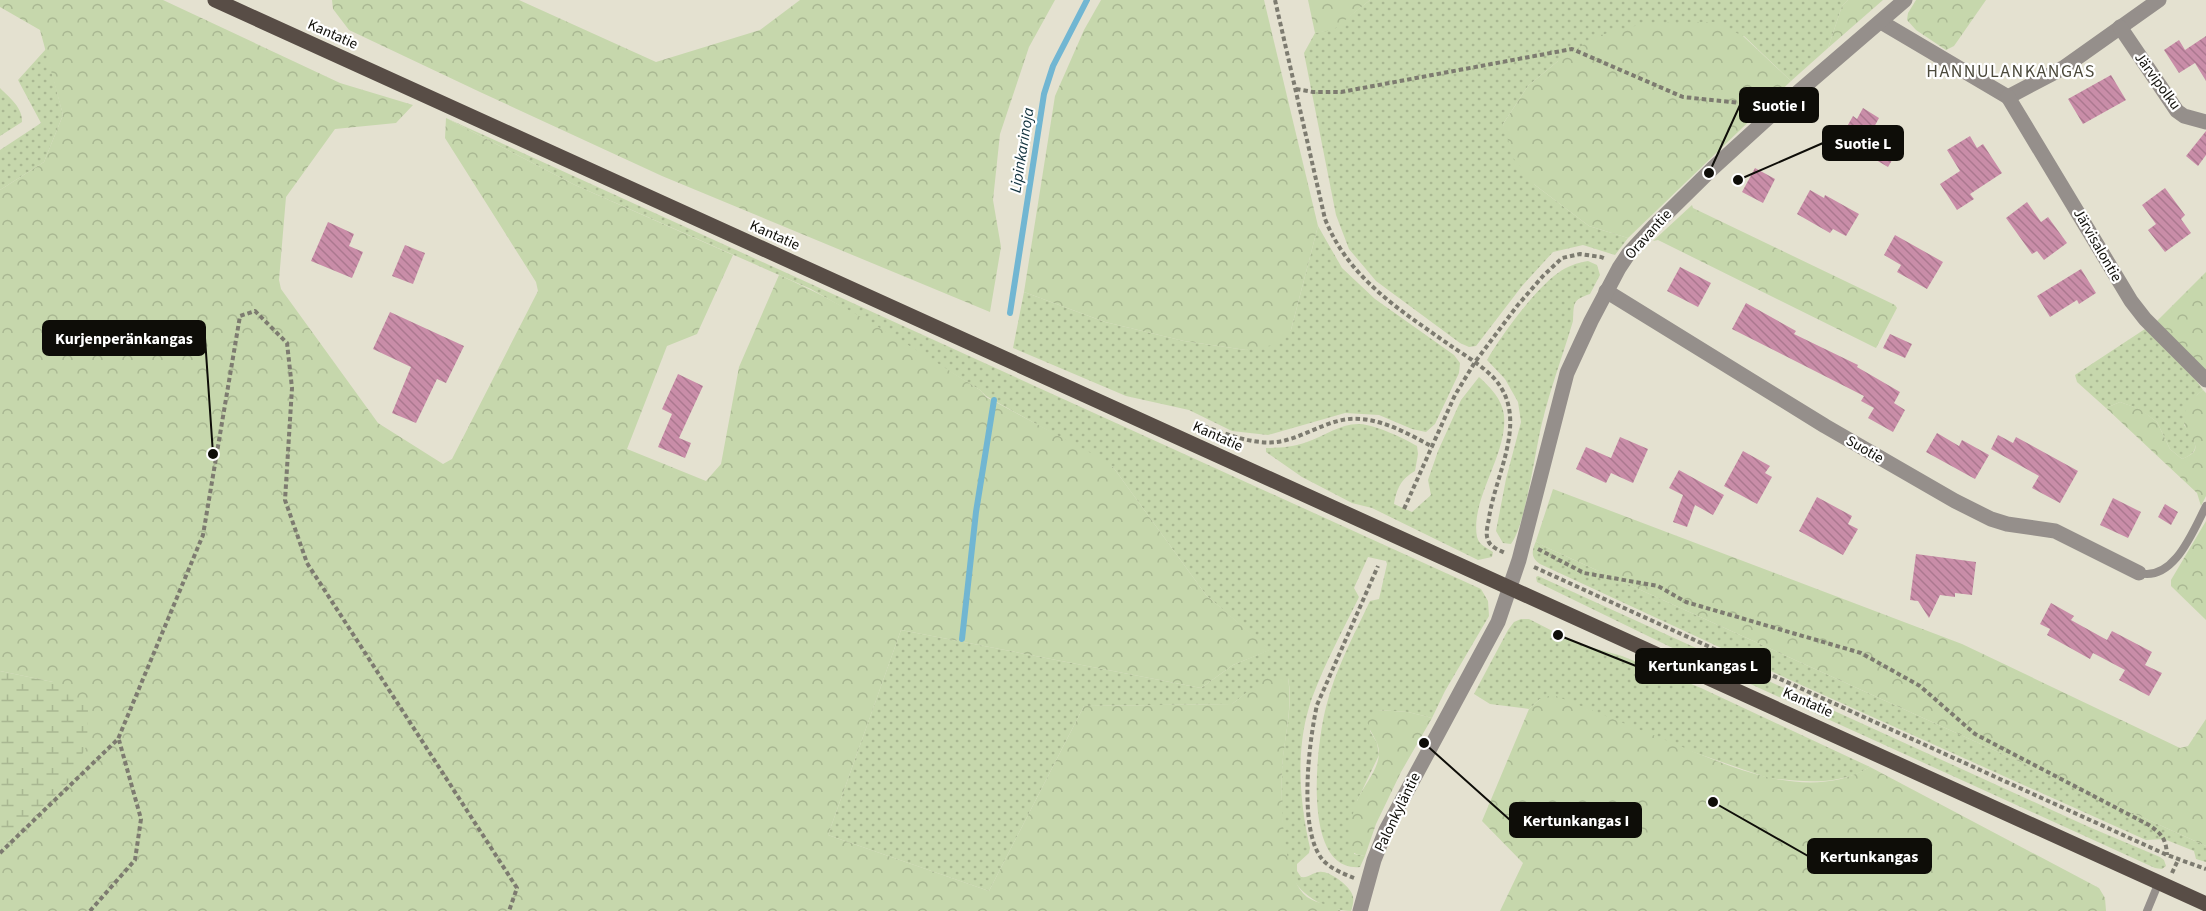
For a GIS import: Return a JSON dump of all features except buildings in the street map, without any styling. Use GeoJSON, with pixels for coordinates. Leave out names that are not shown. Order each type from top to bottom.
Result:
{"type":"FeatureCollection","features":[{"type":"Feature","properties":{"kind":"main road","name":"Kantatie"},"geometry":{"type":"LineString","coordinates":[[215,0],[2206,904]]}},
{"type":"Feature","properties":{"kind":"street","name":"Oravantie"},"geometry":{"type":"LineString","coordinates":[[1510,588],[1520,560],[1575,352],[1606,291],[1629,253],[1654,226],[1768,118],[1905,0]]}},
{"type":"Feature","properties":{"kind":"street"},"geometry":{"type":"LineString","coordinates":[[2008,97],[2063,68],[2159,0]]}},
{"type":"Feature","properties":{"kind":"street","name":"Järvisalontie"},"geometry":{"type":"LineString","coordinates":[[1881,22],[2008,97],[2067,190],[2131,301],[2145,319],[2206,380]]}},
{"type":"Feature","properties":{"kind":"street","name":"Järvipolku"},"geometry":{"type":"LineString","coordinates":[[2120,27],[2177,111],[2184,116],[2206,122]]}},
{"type":"Feature","properties":{"kind":"street","name":"Suotie"},"geometry":{"type":"LineString","coordinates":[[1606,291],[1825,426],[1955,501],[1999,521],[2055,531],[2139,573]]}},
{"type":"Feature","properties":{"kind":"street","name":"Palonkyläntie"},"geometry":{"type":"LineString","coordinates":[[1360,911],[1386,830],[1487,645],[1510,588]]}},
{"type":"Feature","properties":{"kind":"lane"},"geometry":{"type":"LineString","coordinates":[[2139,573],[2152,574],[2162,570],[2177,557],[2206,506]]}},
{"type":"Feature","properties":{"kind":"lane"},"geometry":{"type":"LineString","coordinates":[[2147,911],[2159,882]]}},
{"type":"Feature","properties":{"kind":"path"},"geometry":{"type":"LineString","coordinates":[[1275,0],[1325,219],[1334,242],[1352,267],[1376,290],[1474,362],[1500,385],[1510,408],[1512,428],[1492,500],[1486,536],[1491,546],[2167,855],[2206,869]]}},
{"type":"Feature","properties":{"kind":"path"},"geometry":{"type":"LineString","coordinates":[[1296,88],[1313,92],[1341,92],[1572,49],[1683,97],[1751,104],[1768,118]]}},
{"type":"Feature","properties":{"kind":"path"},"geometry":{"type":"LineString","coordinates":[[1404,509],[1455,395],[1474,362],[1543,276],[1562,258],[1580,254],[1601,256],[1619,268]]}},
{"type":"Feature","properties":{"kind":"path"},"geometry":{"type":"LineString","coordinates":[[0,854],[118,739],[204,535],[240,316],[255,311],[287,344],[292,388],[285,500],[307,563],[517,888],[509,911]]}},
{"type":"Feature","properties":{"kind":"path"},"geometry":{"type":"LineString","coordinates":[[1197,424],[1248,440],[1277,442],[1353,418],[1370,420],[1405,433],[1433,447]]}},
{"type":"Feature","properties":{"kind":"path"},"geometry":{"type":"LineString","coordinates":[[1524,542],[1584,573],[1658,586],[1686,602],[1861,653],[1920,686],[1975,734],[2160,832],[2164,838],[2167,855]]}},
{"type":"Feature","properties":{"kind":"path"},"geometry":{"type":"LineString","coordinates":[[1367,884],[1343,874],[1323,861],[1317,851],[1311,829],[1307,776],[1317,705],[1378,566]]}},
{"type":"Feature","properties":{"kind":"path"},"geometry":{"type":"LineString","coordinates":[[90,911],[135,860],[141,819],[118,739]]}},
{"type":"Feature","properties":{"kind":"green space"},"geometry":{"type":"Polygon","coordinates":[[[0,0],[163,0],[340,83],[413,105],[396,123],[335,129],[286,197],[279,280],[281,289],[378,423],[443,464],[452,459],[538,291],[536,282],[445,138],[446,118],[575,185],[733,255],[697,334],[667,346],[627,449],[706,481],[721,464],[739,367],[779,275],[856,314],[980,390],[986,397],[1102,459],[1113,467],[1206,595],[1270,650],[1233,665],[1201,688],[901,630],[828,835],[989,891],[1084,706],[1232,704],[1265,678],[1288,678],[1289,712],[1282,783],[1287,856],[1298,887],[1307,897],[1341,911],[0,911],[0,849],[67,784],[53,682],[0,671],[0,190],[44,162],[63,115],[40,30],[0,7],[0,0]]]}},
{"type":"Feature","properties":{"kind":"green space"},"geometry":{"type":"Polygon","coordinates":[[[332,0],[519,0],[656,62],[760,30],[800,0],[1055,0],[1029,47],[1000,134],[993,200],[1001,247],[990,312],[662,176],[349,30],[333,9],[332,0]]]}},
{"type":"Feature","properties":{"kind":"green space"},"geometry":{"type":"Polygon","coordinates":[[[1101,0],[1264,0],[1318,226],[1291,330],[1273,345],[1246,350],[1184,341],[1105,322],[1024,292],[1055,96],[1084,30],[1101,0]]]}},
{"type":"Feature","properties":{"kind":"green space"},"geometry":{"type":"Polygon","coordinates":[[[1308,0],[1370,0],[1333,30],[1315,33],[1308,0]]]}},
{"type":"Feature","properties":{"kind":"green space"},"geometry":{"type":"Polygon","coordinates":[[[1370,0],[1848,0],[1842,6],[1828,48],[1791,81],[1744,36],[1558,61],[1528,86],[1503,124],[1535,185],[1589,226],[1628,238],[1615,255],[1583,245],[1553,252],[1522,286],[1476,346],[1469,347],[1460,343],[1376,281],[1349,249],[1336,215],[1304,53],[1315,33],[1333,29],[1370,0]]]}},
{"type":"Feature","properties":{"kind":"green space"},"geometry":{"type":"Polygon","coordinates":[[[1848,0],[1883,0],[1828,48],[1842,6],[1848,0]]]}},
{"type":"Feature","properties":{"kind":"green space"},"geometry":{"type":"Polygon","coordinates":[[[1916,0],[1986,0],[1954,46],[1946,50],[1916,30],[1907,20],[1908,13],[1916,0]]]}},
{"type":"Feature","properties":{"kind":"green space"},"geometry":{"type":"Polygon","coordinates":[[[1713,22],[1743,36],[1791,81],[1628,238],[1589,226],[1535,185],[1514,159],[1503,124],[1528,86],[1558,61],[1597,36],[1646,23],[1713,22]]]}},
{"type":"Feature","properties":{"kind":"green space"},"geometry":{"type":"Polygon","coordinates":[[[46,49],[63,115],[44,162],[0,190],[0,150],[41,123],[18,80],[46,49]]]}},
{"type":"Feature","properties":{"kind":"green space"},"geometry":{"type":"Polygon","coordinates":[[[0,88],[18,108],[22,122],[0,136],[0,88]]]}},
{"type":"Feature","properties":{"kind":"green space"},"geometry":{"type":"Polygon","coordinates":[[[446,118],[1481,589],[1488,601],[1489,616],[1445,691],[1432,718],[1408,712],[1378,710],[1370,731],[1377,743],[1379,755],[1357,801],[1354,854],[1365,856],[1360,867],[1341,863],[1328,849],[1321,828],[1317,802],[1319,747],[1322,724],[1334,680],[1370,601],[1379,599],[1386,561],[1368,557],[1354,588],[1359,597],[1312,698],[1303,735],[1301,792],[1310,848],[1309,853],[1297,864],[1297,871],[1301,877],[1323,872],[1341,882],[1352,894],[1351,911],[1325,905],[1309,896],[1296,883],[1288,865],[1283,839],[1282,794],[1283,759],[1290,700],[1288,678],[1265,679],[1232,704],[1084,706],[989,891],[828,835],[901,630],[1201,688],[1233,665],[1269,650],[1206,595],[1113,467],[986,396],[980,390],[887,333],[811,289],[575,185],[446,118]]]}},
{"type":"Feature","properties":{"kind":"green space"},"geometry":{"type":"Polygon","coordinates":[[[1692,205],[1693,208],[1895,305],[1897,308],[1876,348],[1658,240],[1653,241],[1692,205]]]}},
{"type":"Feature","properties":{"kind":"green space"},"geometry":{"type":"Polygon","coordinates":[[[1318,226],[1342,268],[1375,299],[1454,355],[1460,363],[1459,373],[1435,424],[1426,432],[1412,429],[1379,415],[1345,413],[1268,435],[1232,431],[1189,410],[1126,396],[1013,348],[1024,292],[1105,322],[1184,341],[1246,350],[1291,330],[1318,226]]]}},
{"type":"Feature","properties":{"kind":"green space"},"geometry":{"type":"Polygon","coordinates":[[[1588,261],[1597,265],[1600,275],[1590,294],[1575,303],[1573,321],[1542,423],[1521,521],[1511,544],[1503,543],[1496,531],[1506,479],[1521,422],[1518,402],[1505,379],[1487,360],[1519,314],[1549,280],[1569,267],[1588,261]]]}},
{"type":"Feature","properties":{"kind":"green space"},"geometry":{"type":"Polygon","coordinates":[[[2206,272],[2206,375],[2157,321],[2206,272]]]}},
{"type":"Feature","properties":{"kind":"green space"},"geometry":{"type":"Polygon","coordinates":[[[2145,329],[2186,366],[2203,390],[2197,395],[2184,425],[2194,440],[2195,448],[2189,456],[2182,459],[2170,449],[2157,422],[2139,409],[2120,402],[2106,408],[2077,382],[2075,375],[2145,329]]]}},
{"type":"Feature","properties":{"kind":"green space"},"geometry":{"type":"Polygon","coordinates":[[[1479,377],[1498,399],[1504,415],[1504,430],[1476,522],[1478,540],[1493,552],[1492,557],[1478,560],[1372,508],[1352,503],[1302,477],[1266,452],[1266,448],[1302,444],[1353,424],[1366,425],[1389,432],[1417,446],[1415,471],[1400,484],[1394,504],[1412,512],[1431,495],[1428,480],[1438,451],[1461,400],[1479,377]]]}},
{"type":"Feature","properties":{"kind":"green space"},"geometry":{"type":"Polygon","coordinates":[[[2203,390],[2206,393],[2206,496],[2201,506],[2197,493],[2106,408],[2120,402],[2140,409],[2157,422],[2170,449],[2182,459],[2189,456],[2195,449],[2185,426],[2184,415],[2195,397],[2203,390]]]}},
{"type":"Feature","properties":{"kind":"green space"},"geometry":{"type":"Polygon","coordinates":[[[1553,489],[1962,644],[2180,748],[2188,746],[2206,719],[2206,846],[1539,544],[1536,541],[1553,489]]]}},
{"type":"Feature","properties":{"kind":"green space"},"geometry":{"type":"Polygon","coordinates":[[[2206,521],[2206,620],[2171,586],[2171,580],[2206,521]]]}},
{"type":"Feature","properties":{"kind":"green space"},"geometry":{"type":"Polygon","coordinates":[[[1536,541],[2206,846],[2206,862],[2196,859],[2194,851],[2164,839],[2146,840],[1788,679],[1540,564],[1533,554],[1536,541]]]}},
{"type":"Feature","properties":{"kind":"green space"},"geometry":{"type":"Polygon","coordinates":[[[1536,577],[2089,827],[2160,857],[2166,866],[2162,869],[2155,868],[1689,656],[1537,582],[1536,577]]]}},
{"type":"Feature","properties":{"kind":"green space"},"geometry":{"type":"Polygon","coordinates":[[[1529,619],[1576,643],[1622,656],[1701,688],[1870,767],[1833,780],[1768,778],[1540,699],[1529,709],[1490,704],[1474,694],[1508,630],[1514,622],[1529,619]]]}},
{"type":"Feature","properties":{"kind":"green space"},"geometry":{"type":"Polygon","coordinates":[[[0,671],[53,682],[88,708],[87,745],[67,784],[0,849],[0,671]]]}},
{"type":"Feature","properties":{"kind":"green space"},"geometry":{"type":"Polygon","coordinates":[[[1556,696],[1712,759],[1765,777],[1819,782],[1845,778],[1870,767],[2099,888],[2105,898],[2106,911],[1500,911],[1523,863],[1482,821],[1529,709],[1540,699],[1556,696]]]}},
{"type":"Feature","properties":{"kind":"green space"},"geometry":{"type":"Polygon","coordinates":[[[1378,710],[1408,712],[1432,718],[1401,772],[1376,824],[1365,856],[1352,851],[1349,834],[1357,801],[1378,760],[1379,749],[1368,725],[1367,715],[1378,710]]]}},
{"type":"Feature","properties":{"kind":"waterway","name":"Lipinkarinoja"},"geometry":{"type":"LineString","coordinates":[[1010,313],[1044,94],[1053,66],[1087,0]]}},
{"type":"Feature","properties":{"kind":"waterway"},"geometry":{"type":"LineString","coordinates":[[962,639],[976,512],[994,400]]}},
{"type":"Feature","properties":{"kind":"place","name":"Suotie I"},"geometry":{"type":"Point","coordinates":[1709,173]}},
{"type":"Feature","properties":{"kind":"place","name":"Suotie L"},"geometry":{"type":"Point","coordinates":[1738,180]}},
{"type":"Feature","properties":{"kind":"place","name":"Kurjenperänkangas"},"geometry":{"type":"Point","coordinates":[213,454]}},
{"type":"Feature","properties":{"kind":"place","name":"Kertunkangas L"},"geometry":{"type":"Point","coordinates":[1558,635]}},
{"type":"Feature","properties":{"kind":"place","name":"Kertunkangas I"},"geometry":{"type":"Point","coordinates":[1424,743]}},
{"type":"Feature","properties":{"kind":"place","name":"Kertunkangas"},"geometry":{"type":"Point","coordinates":[1713,802]}},
{"type":"Feature","properties":{"kind":"district","name":"HANNULANKANGAS"},"geometry":{"type":"Point","coordinates":[2011,71]}}]}
